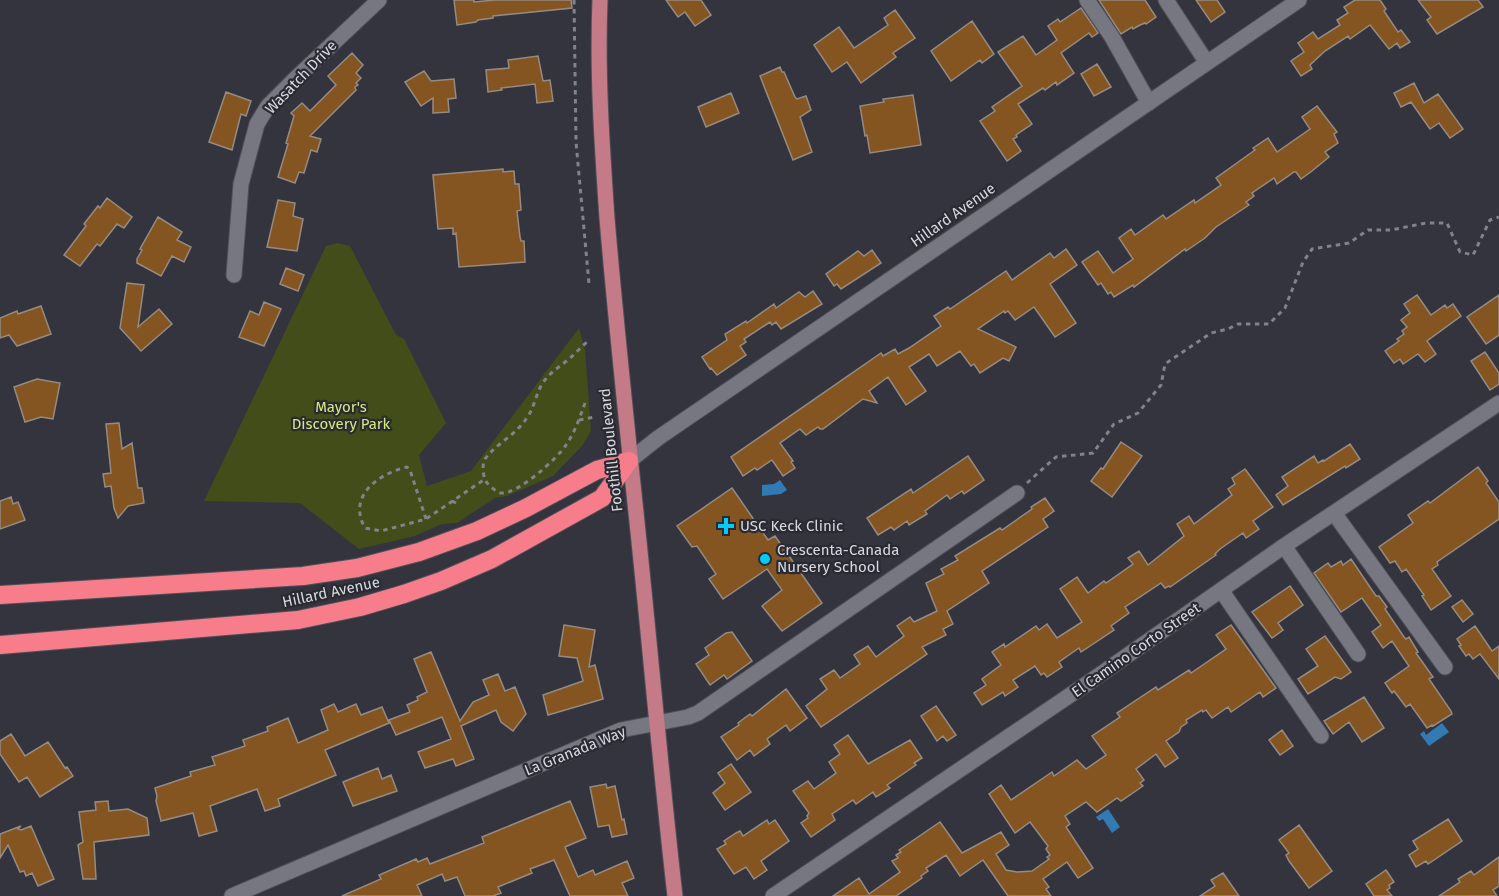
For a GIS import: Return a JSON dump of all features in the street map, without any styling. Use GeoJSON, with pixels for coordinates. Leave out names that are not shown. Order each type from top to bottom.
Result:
{"type":"FeatureCollection","features":[{"type":"Feature","properties":{"kind":"highway","name":"Hillard Avenue"},"geometry":{"type":"LineString","coordinates":[[0,595],[303,576],[357,568],[419,552],[477,531],[597,470],[630,461]]}},
{"type":"Feature","properties":{"kind":"highway","name":"Hillard Avenue"},"geometry":{"type":"LineString","coordinates":[[0,645],[298,620],[382,601],[441,581],[492,559],[602,498],[630,461]]}},
{"type":"Feature","properties":{"kind":"main road","name":"Foothill Boulevard"},"geometry":{"type":"LineString","coordinates":[[600,0],[601,140],[630,461],[675,896]]}},
{"type":"Feature","properties":{"kind":"street","name":"Wasatch Drive"},"geometry":{"type":"LineString","coordinates":[[234,275],[241,184],[257,124],[268,106],[379,0]]}},
{"type":"Feature","properties":{"kind":"street"},"geometry":{"type":"LineString","coordinates":[[1087,0],[1112,37],[1149,103]]}},
{"type":"Feature","properties":{"kind":"street"},"geometry":{"type":"LineString","coordinates":[[1166,0],[1207,63]]}},
{"type":"Feature","properties":{"kind":"street","name":"Hillard Avenue"},"geometry":{"type":"LineString","coordinates":[[630,461],[658,438],[1299,0]]}},
{"type":"Feature","properties":{"kind":"street","name":"El Camino Corto Street"},"geometry":{"type":"LineString","coordinates":[[773,896],[975,760],[1284,546],[1499,404]]}},
{"type":"Feature","properties":{"kind":"street","name":"La Granada Way"},"geometry":{"type":"LineString","coordinates":[[232,896],[621,730],[698,713],[1017,493]]}},
{"type":"Feature","properties":{"kind":"street"},"geometry":{"type":"LineString","coordinates":[[1334,513],[1445,667]]}},
{"type":"Feature","properties":{"kind":"street"},"geometry":{"type":"LineString","coordinates":[[1284,546],[1358,654]]}},
{"type":"Feature","properties":{"kind":"street"},"geometry":{"type":"LineString","coordinates":[[1221,590],[1321,736]]}},
{"type":"Feature","properties":{"kind":"path"},"geometry":{"type":"LineString","coordinates":[[574,0],[576,142],[590,284]]}},
{"type":"Feature","properties":{"kind":"path"},"geometry":{"type":"LineString","coordinates":[[1017,493],[1056,457],[1093,453],[1114,424],[1138,413],[1161,385],[1165,364],[1211,333],[1238,324],[1269,324],[1285,308],[1303,262],[1312,249],[1349,243],[1368,230],[1391,230],[1426,223],[1447,223],[1460,252],[1473,255],[1490,220],[1499,217]]}},
{"type":"Feature","properties":{"kind":"path"},"geometry":{"type":"LineString","coordinates":[[585,403],[566,445],[551,463],[536,476],[508,493],[500,493],[491,488],[485,479],[484,461],[491,452],[522,426],[545,379],[587,342]]}},
{"type":"Feature","properties":{"kind":"path"},"geometry":{"type":"LineString","coordinates":[[579,420],[595,417]]}},
{"type":"Feature","properties":{"kind":"path"},"geometry":{"type":"LineString","coordinates":[[426,519],[407,467],[377,481],[361,497],[359,518],[365,528],[373,531],[388,530],[426,519],[485,479]]}},
{"type":"Feature","properties":{"kind":"path"},"geometry":{"type":"LineString","coordinates":[[452,501],[460,505]]}},
{"type":"Feature","properties":{"kind":"green space","name":"Mayor's Discovery Park"},"geometry":{"type":"Polygon","coordinates":[[[337,243],[350,246],[396,335],[404,339],[446,423],[419,455],[427,486],[471,471],[579,328],[585,350],[591,431],[582,446],[553,476],[507,496],[495,498],[457,523],[442,524],[415,536],[359,549],[300,503],[204,501],[326,246],[337,243]]]}},
{"type":"Feature","properties":{"kind":"water"},"geometry":{"type":"Polygon","coordinates":[[[780,480],[787,490],[781,494],[762,496],[762,485],[774,484],[780,480]]]}},
{"type":"Feature","properties":{"kind":"water"},"geometry":{"type":"Polygon","coordinates":[[[1442,723],[1449,732],[1429,746],[1420,734],[1424,731],[1426,735],[1442,723]]]}},
{"type":"Feature","properties":{"kind":"water"},"geometry":{"type":"Polygon","coordinates":[[[1108,809],[1120,827],[1112,833],[1103,819],[1099,821],[1096,817],[1108,809]]]}},
{"type":"Feature","properties":{"kind":"building"},"geometry":{"type":"Polygon","coordinates":[[[454,0],[474,0],[474,2],[571,0],[572,8],[493,16],[493,18],[457,25],[454,0]]]}},
{"type":"Feature","properties":{"kind":"building"},"geometry":{"type":"Polygon","coordinates":[[[666,0],[701,0],[711,15],[695,26],[685,12],[678,17],[666,0]]]}},
{"type":"Feature","properties":{"kind":"building"},"geometry":{"type":"Polygon","coordinates":[[[1099,0],[1145,0],[1156,17],[1146,24],[1133,29],[1132,27],[1121,34],[1099,0]]]}},
{"type":"Feature","properties":{"kind":"building"},"geometry":{"type":"Polygon","coordinates":[[[1196,0],[1217,0],[1225,12],[1211,22],[1196,0]]]}},
{"type":"Feature","properties":{"kind":"building"},"geometry":{"type":"Polygon","coordinates":[[[1355,0],[1380,0],[1386,9],[1384,11],[1398,32],[1401,30],[1410,42],[1400,48],[1397,43],[1389,49],[1370,25],[1350,39],[1348,36],[1325,51],[1310,65],[1312,69],[1301,76],[1291,61],[1304,52],[1298,43],[1313,32],[1318,39],[1340,25],[1337,20],[1348,13],[1344,7],[1355,0]]]}},
{"type":"Feature","properties":{"kind":"building"},"geometry":{"type":"Polygon","coordinates":[[[1418,0],[1478,0],[1483,7],[1437,34],[1427,20],[1431,17],[1418,0]]]}},
{"type":"Feature","properties":{"kind":"building"},"geometry":{"type":"Polygon","coordinates":[[[1081,8],[1098,33],[1092,37],[1089,33],[1061,53],[1074,73],[1057,85],[1056,82],[1045,90],[1043,88],[1018,104],[1032,124],[1013,139],[1021,151],[1007,161],[980,121],[995,111],[992,107],[1022,86],[998,52],[1023,36],[1036,55],[1057,40],[1048,26],[1058,19],[1060,22],[1081,8]]]}},
{"type":"Feature","properties":{"kind":"building"},"geometry":{"type":"Polygon","coordinates":[[[895,10],[915,38],[893,53],[896,57],[861,83],[847,62],[832,72],[814,45],[839,27],[854,48],[888,25],[884,18],[895,10]]]}},
{"type":"Feature","properties":{"kind":"building"},"geometry":{"type":"Polygon","coordinates":[[[972,21],[994,54],[982,63],[980,60],[951,81],[931,51],[972,21]]]}},
{"type":"Feature","properties":{"kind":"building"},"geometry":{"type":"Polygon","coordinates":[[[352,53],[363,65],[356,73],[361,78],[356,83],[358,85],[355,87],[356,90],[310,136],[321,139],[317,152],[311,150],[304,173],[299,172],[295,183],[278,177],[294,116],[291,113],[302,103],[310,111],[336,85],[328,76],[352,53]]]}},
{"type":"Feature","properties":{"kind":"building"},"geometry":{"type":"Polygon","coordinates":[[[538,56],[543,81],[550,80],[553,101],[537,103],[535,84],[488,92],[486,70],[509,68],[508,60],[538,56]]]}},
{"type":"Feature","properties":{"kind":"building"},"geometry":{"type":"Polygon","coordinates":[[[1097,64],[1111,87],[1094,96],[1081,74],[1097,64]]]}},
{"type":"Feature","properties":{"kind":"building"},"geometry":{"type":"Polygon","coordinates":[[[780,67],[795,97],[797,99],[806,96],[811,110],[800,117],[812,152],[793,160],[760,76],[780,67]]]}},
{"type":"Feature","properties":{"kind":"building"},"geometry":{"type":"Polygon","coordinates":[[[424,71],[431,81],[454,79],[456,98],[448,99],[449,112],[433,113],[433,98],[421,106],[405,82],[424,71]]]}},
{"type":"Feature","properties":{"kind":"building"},"geometry":{"type":"Polygon","coordinates":[[[1414,83],[1424,103],[1438,94],[1463,129],[1450,138],[1439,123],[1430,129],[1411,102],[1401,107],[1394,93],[1414,83]]]}},
{"type":"Feature","properties":{"kind":"building"},"geometry":{"type":"Polygon","coordinates":[[[226,92],[251,101],[246,116],[241,114],[232,150],[209,142],[226,92]]]}},
{"type":"Feature","properties":{"kind":"building"},"geometry":{"type":"Polygon","coordinates":[[[731,93],[739,113],[706,127],[698,107],[731,93]]]}},
{"type":"Feature","properties":{"kind":"building"},"geometry":{"type":"Polygon","coordinates":[[[913,95],[921,145],[870,153],[860,106],[884,102],[883,99],[913,95]]]}},
{"type":"Feature","properties":{"kind":"building"},"geometry":{"type":"Polygon","coordinates":[[[1317,106],[1337,132],[1334,134],[1338,143],[1325,152],[1329,157],[1312,171],[1301,179],[1294,172],[1277,184],[1274,178],[1252,193],[1254,196],[1246,202],[1249,205],[1134,287],[1133,285],[1114,297],[1111,292],[1108,294],[1101,283],[1098,285],[1082,262],[1098,251],[1113,273],[1133,259],[1119,238],[1131,229],[1135,235],[1163,215],[1166,219],[1194,200],[1195,203],[1221,185],[1216,178],[1268,138],[1277,152],[1310,129],[1302,117],[1317,106]]]}},
{"type":"Feature","properties":{"kind":"building"},"geometry":{"type":"Polygon","coordinates":[[[503,169],[503,172],[514,171],[515,184],[519,184],[521,210],[517,211],[520,237],[521,241],[524,241],[525,262],[459,267],[456,233],[453,234],[453,228],[438,229],[433,175],[503,169]]]}},
{"type":"Feature","properties":{"kind":"building"},"geometry":{"type":"Polygon","coordinates":[[[107,198],[132,217],[124,228],[117,224],[80,266],[64,255],[86,226],[84,224],[107,198]]]}},
{"type":"Feature","properties":{"kind":"building"},"geometry":{"type":"Polygon","coordinates":[[[278,200],[295,203],[293,216],[303,219],[297,251],[267,247],[278,200]]]}},
{"type":"Feature","properties":{"kind":"building"},"geometry":{"type":"Polygon","coordinates":[[[158,217],[182,232],[177,240],[191,247],[184,262],[172,256],[161,276],[137,263],[142,250],[140,249],[158,217]]]}},
{"type":"Feature","properties":{"kind":"building"},"geometry":{"type":"Polygon","coordinates":[[[1066,249],[1077,265],[1050,284],[1076,323],[1055,337],[1034,307],[1015,320],[1008,311],[1005,313],[1004,311],[978,329],[1016,347],[1009,361],[1003,358],[980,373],[974,364],[971,366],[960,351],[937,366],[929,354],[909,367],[926,391],[906,405],[888,377],[869,391],[877,403],[863,399],[823,429],[818,427],[806,435],[800,429],[780,443],[793,461],[791,462],[795,468],[783,476],[772,460],[743,476],[731,457],[881,353],[883,356],[895,349],[898,354],[941,326],[934,316],[948,307],[950,309],[1006,271],[1012,280],[1050,253],[1054,258],[1066,249]]]}},
{"type":"Feature","properties":{"kind":"building"},"geometry":{"type":"Polygon","coordinates":[[[872,250],[881,263],[841,289],[837,284],[834,286],[826,274],[858,251],[864,256],[872,250]]]}},
{"type":"Feature","properties":{"kind":"building"},"geometry":{"type":"Polygon","coordinates":[[[286,268],[304,275],[298,291],[280,284],[286,268]]]}},
{"type":"Feature","properties":{"kind":"building"},"geometry":{"type":"Polygon","coordinates":[[[127,283],[144,285],[138,327],[159,309],[172,324],[141,351],[120,328],[127,283]]]}},
{"type":"Feature","properties":{"kind":"building"},"geometry":{"type":"Polygon","coordinates":[[[813,291],[822,304],[781,329],[776,322],[772,325],[770,322],[744,339],[746,342],[740,346],[746,355],[717,375],[710,369],[702,357],[727,340],[725,334],[746,321],[747,323],[774,304],[776,308],[799,292],[805,297],[813,291]]]}},
{"type":"Feature","properties":{"kind":"building"},"geometry":{"type":"Polygon","coordinates":[[[1417,295],[1431,315],[1445,305],[1447,308],[1453,304],[1461,316],[1427,341],[1436,354],[1425,362],[1418,354],[1403,364],[1400,359],[1394,363],[1385,351],[1399,341],[1397,339],[1404,334],[1402,331],[1407,327],[1401,320],[1410,313],[1404,304],[1417,295]]]}},
{"type":"Feature","properties":{"kind":"building"},"geometry":{"type":"Polygon","coordinates":[[[1499,295],[1499,335],[1486,344],[1467,317],[1499,295]]]}},
{"type":"Feature","properties":{"kind":"building"},"geometry":{"type":"Polygon","coordinates":[[[264,302],[281,309],[264,346],[239,337],[250,311],[259,315],[264,302]]]}},
{"type":"Feature","properties":{"kind":"building"},"geometry":{"type":"Polygon","coordinates":[[[41,306],[51,334],[17,346],[9,335],[0,338],[0,318],[17,311],[18,314],[41,306]]]}},
{"type":"Feature","properties":{"kind":"building"},"geometry":{"type":"Polygon","coordinates":[[[1485,352],[1499,373],[1499,384],[1490,390],[1471,361],[1485,352]]]}},
{"type":"Feature","properties":{"kind":"building"},"geometry":{"type":"Polygon","coordinates":[[[37,379],[60,383],[53,419],[41,417],[25,422],[14,387],[37,379]]]}},
{"type":"Feature","properties":{"kind":"building"},"geometry":{"type":"Polygon","coordinates":[[[119,423],[122,449],[132,443],[138,488],[142,488],[144,503],[128,506],[118,518],[111,486],[105,487],[103,474],[111,473],[106,424],[119,423]]]}},
{"type":"Feature","properties":{"kind":"building"},"geometry":{"type":"Polygon","coordinates":[[[1121,442],[1142,456],[1112,497],[1091,481],[1101,468],[1103,469],[1121,442]]]}},
{"type":"Feature","properties":{"kind":"building"},"geometry":{"type":"Polygon","coordinates":[[[1350,444],[1360,459],[1283,505],[1276,495],[1288,486],[1282,477],[1314,456],[1318,463],[1324,461],[1350,444]]]}},
{"type":"Feature","properties":{"kind":"building"},"geometry":{"type":"Polygon","coordinates":[[[968,456],[984,480],[964,494],[962,491],[950,499],[947,495],[925,511],[927,514],[909,525],[907,521],[894,530],[891,527],[878,535],[867,518],[911,489],[913,493],[968,456]]]}},
{"type":"Feature","properties":{"kind":"building"},"geometry":{"type":"Polygon","coordinates":[[[1478,467],[1499,502],[1499,519],[1437,562],[1438,565],[1432,569],[1451,596],[1431,610],[1422,596],[1424,595],[1406,569],[1402,572],[1395,561],[1390,563],[1379,547],[1413,523],[1408,515],[1428,501],[1430,503],[1478,467]]]}},
{"type":"Feature","properties":{"kind":"building"},"geometry":{"type":"Polygon","coordinates":[[[1245,469],[1273,507],[1253,521],[1259,529],[1246,538],[1243,533],[1170,587],[1165,588],[1161,583],[1125,607],[1129,613],[1111,626],[1114,630],[1081,652],[1079,648],[1059,662],[1062,667],[1047,677],[1044,673],[1041,675],[1035,666],[1013,680],[1018,687],[1005,696],[1003,692],[982,705],[974,693],[986,685],[982,679],[1001,665],[992,652],[1004,644],[1005,647],[1036,626],[1039,630],[1047,624],[1057,638],[1082,622],[1060,589],[1077,577],[1088,593],[1133,564],[1128,558],[1139,551],[1148,565],[1184,536],[1177,524],[1189,516],[1194,524],[1232,495],[1228,489],[1235,484],[1232,478],[1245,469]]]}},
{"type":"Feature","properties":{"kind":"building"},"geometry":{"type":"Polygon","coordinates":[[[732,488],[768,540],[775,536],[822,603],[782,631],[762,606],[782,590],[767,569],[723,599],[709,579],[716,574],[697,546],[692,547],[677,526],[732,488]]]}},
{"type":"Feature","properties":{"kind":"building"},"geometry":{"type":"Polygon","coordinates":[[[11,497],[13,504],[18,502],[25,520],[0,529],[0,501],[11,497]]]}},
{"type":"Feature","properties":{"kind":"building"},"geometry":{"type":"Polygon","coordinates":[[[1045,498],[1054,511],[1043,519],[1048,527],[982,571],[989,583],[947,611],[953,624],[943,629],[946,635],[922,647],[927,654],[821,727],[806,706],[827,689],[820,679],[834,670],[840,678],[860,664],[854,655],[858,652],[868,646],[876,657],[904,636],[897,626],[910,617],[914,622],[937,611],[926,583],[944,574],[941,569],[958,560],[955,556],[1000,528],[1002,530],[1045,498]]]}},
{"type":"Feature","properties":{"kind":"building"},"geometry":{"type":"Polygon","coordinates":[[[1351,559],[1376,596],[1379,596],[1387,607],[1385,609],[1404,637],[1406,639],[1409,637],[1418,652],[1416,653],[1433,677],[1429,679],[1451,711],[1452,714],[1433,726],[1427,728],[1410,704],[1406,707],[1385,683],[1409,666],[1392,641],[1383,648],[1372,632],[1381,625],[1362,598],[1341,612],[1314,573],[1328,563],[1331,567],[1341,561],[1343,565],[1351,559]]]}},
{"type":"Feature","properties":{"kind":"building"},"geometry":{"type":"Polygon","coordinates":[[[1290,586],[1303,605],[1278,623],[1283,630],[1272,638],[1252,612],[1290,586]]]}},
{"type":"Feature","properties":{"kind":"building"},"geometry":{"type":"Polygon","coordinates":[[[1462,600],[1473,614],[1463,622],[1452,607],[1462,600]]]}},
{"type":"Feature","properties":{"kind":"building"},"geometry":{"type":"Polygon","coordinates":[[[564,625],[595,630],[589,667],[595,665],[603,699],[548,715],[543,695],[583,681],[577,658],[559,656],[564,625]]]}},
{"type":"Feature","properties":{"kind":"building"},"geometry":{"type":"Polygon","coordinates":[[[1231,625],[1276,688],[1263,697],[1260,692],[1231,712],[1228,707],[1212,718],[1206,710],[1203,712],[1202,710],[1186,720],[1187,723],[1181,727],[1179,732],[1166,741],[1178,758],[1165,767],[1156,754],[1136,769],[1144,780],[1140,783],[1143,786],[1121,801],[1117,798],[1097,812],[1086,802],[1065,816],[1070,824],[1066,827],[1093,868],[1078,878],[1067,862],[1043,879],[1049,887],[1046,889],[1051,896],[1008,896],[983,860],[960,876],[946,855],[926,868],[928,871],[921,876],[922,878],[896,896],[833,896],[859,878],[869,894],[900,872],[892,861],[898,858],[896,855],[901,852],[899,850],[940,822],[962,853],[1001,832],[1009,845],[996,854],[1006,870],[1032,871],[1049,859],[1047,857],[1050,855],[1046,849],[1048,846],[1030,822],[1015,833],[989,794],[1001,785],[1011,800],[1052,772],[1054,776],[1077,760],[1086,769],[1106,755],[1092,736],[1120,717],[1117,713],[1156,687],[1158,690],[1189,670],[1191,673],[1226,649],[1216,635],[1231,625]]]}},
{"type":"Feature","properties":{"kind":"building"},"geometry":{"type":"Polygon","coordinates":[[[1475,626],[1492,651],[1499,646],[1499,679],[1480,654],[1473,659],[1469,654],[1466,656],[1459,646],[1461,645],[1457,639],[1475,626]]]}},
{"type":"Feature","properties":{"kind":"building"},"geometry":{"type":"Polygon","coordinates":[[[732,632],[752,661],[727,679],[724,675],[710,685],[696,664],[709,655],[705,648],[726,633],[732,632]]]}},
{"type":"Feature","properties":{"kind":"building"},"geometry":{"type":"Polygon","coordinates":[[[1325,636],[1351,672],[1341,679],[1335,677],[1308,694],[1298,679],[1318,666],[1306,649],[1325,636]]]}},
{"type":"Feature","properties":{"kind":"building"},"geometry":{"type":"Polygon","coordinates":[[[431,652],[460,721],[473,702],[489,695],[483,680],[498,674],[505,691],[515,687],[526,714],[513,731],[501,722],[496,710],[461,726],[474,759],[456,766],[453,759],[425,768],[418,752],[451,739],[442,717],[396,735],[389,720],[410,712],[407,705],[418,700],[417,697],[427,692],[414,659],[431,652]]]}},
{"type":"Feature","properties":{"kind":"building"},"geometry":{"type":"Polygon","coordinates":[[[786,689],[807,718],[790,731],[786,725],[767,739],[770,744],[754,756],[750,750],[737,760],[721,737],[786,689]]]}},
{"type":"Feature","properties":{"kind":"building"},"geometry":{"type":"Polygon","coordinates":[[[1364,697],[1384,728],[1362,742],[1349,722],[1333,734],[1324,721],[1364,697]]]}},
{"type":"Feature","properties":{"kind":"building"},"geometry":{"type":"Polygon","coordinates":[[[334,704],[338,712],[356,704],[361,715],[382,707],[389,723],[325,750],[336,775],[278,799],[280,806],[265,811],[257,789],[210,806],[217,831],[199,836],[193,813],[161,821],[155,788],[191,776],[190,772],[215,765],[212,757],[245,746],[243,740],[268,731],[267,727],[288,718],[298,743],[328,730],[321,710],[334,704]]]}},
{"type":"Feature","properties":{"kind":"building"},"geometry":{"type":"Polygon","coordinates":[[[936,706],[956,735],[947,741],[943,736],[937,741],[921,716],[936,706]]]}},
{"type":"Feature","properties":{"kind":"building"},"geometry":{"type":"Polygon","coordinates":[[[1282,730],[1293,746],[1280,755],[1269,740],[1282,730]]]}},
{"type":"Feature","properties":{"kind":"building"},"geometry":{"type":"Polygon","coordinates":[[[11,734],[25,756],[48,742],[73,776],[40,797],[27,777],[19,782],[0,754],[0,741],[11,734]]]}},
{"type":"Feature","properties":{"kind":"building"},"geometry":{"type":"Polygon","coordinates":[[[848,735],[868,764],[910,740],[922,758],[914,763],[916,765],[887,785],[890,788],[876,797],[873,792],[856,804],[853,800],[832,814],[835,820],[811,837],[801,823],[808,818],[809,813],[793,791],[808,781],[814,789],[836,773],[829,762],[840,754],[834,745],[848,735]]]}},
{"type":"Feature","properties":{"kind":"building"},"geometry":{"type":"Polygon","coordinates":[[[731,764],[751,792],[725,810],[713,793],[725,783],[718,773],[731,764]]]}},
{"type":"Feature","properties":{"kind":"building"},"geometry":{"type":"Polygon","coordinates":[[[378,768],[382,779],[391,775],[397,791],[353,806],[343,782],[378,768]]]}},
{"type":"Feature","properties":{"kind":"building"},"geometry":{"type":"Polygon","coordinates":[[[606,784],[607,788],[615,786],[627,834],[612,837],[609,825],[598,827],[590,787],[606,784]]]}},
{"type":"Feature","properties":{"kind":"building"},"geometry":{"type":"Polygon","coordinates":[[[108,801],[109,811],[128,809],[147,818],[149,835],[94,842],[96,879],[83,879],[78,845],[83,842],[79,812],[96,810],[95,802],[108,801]]]}},
{"type":"Feature","properties":{"kind":"building"},"geometry":{"type":"Polygon","coordinates":[[[570,801],[586,838],[565,847],[578,877],[593,870],[595,875],[627,861],[634,878],[622,883],[628,896],[570,896],[554,860],[530,869],[532,873],[498,887],[501,893],[493,896],[465,896],[457,877],[445,881],[442,874],[417,885],[422,896],[342,896],[381,879],[379,875],[416,859],[418,862],[427,858],[430,864],[484,843],[482,837],[570,801]]]}},
{"type":"Feature","properties":{"kind":"building"},"geometry":{"type":"Polygon","coordinates":[[[1448,819],[1462,841],[1428,864],[1426,861],[1416,867],[1409,855],[1418,849],[1413,841],[1448,819]]]}},
{"type":"Feature","properties":{"kind":"building"},"geometry":{"type":"Polygon","coordinates":[[[767,820],[769,824],[775,820],[789,841],[761,861],[767,870],[754,879],[746,867],[734,874],[717,849],[726,844],[724,841],[736,833],[740,831],[743,836],[767,820]]]}},
{"type":"Feature","properties":{"kind":"building"},"geometry":{"type":"Polygon","coordinates":[[[1299,825],[1332,871],[1309,888],[1289,861],[1286,855],[1289,853],[1279,840],[1299,825]]]}},
{"type":"Feature","properties":{"kind":"building"},"geometry":{"type":"Polygon","coordinates":[[[21,826],[18,829],[31,826],[54,879],[38,886],[32,873],[26,876],[24,871],[20,872],[8,845],[0,858],[0,834],[21,826]]]}},
{"type":"Feature","properties":{"kind":"building"},"geometry":{"type":"Polygon","coordinates":[[[1499,857],[1499,886],[1493,890],[1497,896],[1439,896],[1460,882],[1458,879],[1471,871],[1474,875],[1499,857]]]}},
{"type":"Feature","properties":{"kind":"building"},"geometry":{"type":"Polygon","coordinates":[[[1386,870],[1394,882],[1387,890],[1392,896],[1374,896],[1366,884],[1386,870]]]}},
{"type":"Feature","properties":{"kind":"building"},"geometry":{"type":"Polygon","coordinates":[[[1223,873],[1239,896],[1200,896],[1215,886],[1211,880],[1223,873]]]}},
{"type":"Feature","properties":{"kind":"place","name":"USC Keck Clinic"},"geometry":{"type":"Point","coordinates":[726,526]}},
{"type":"Feature","properties":{"kind":"place","name":"Crescenta-Canada Nursery School"},"geometry":{"type":"Point","coordinates":[765,559]}}]}
